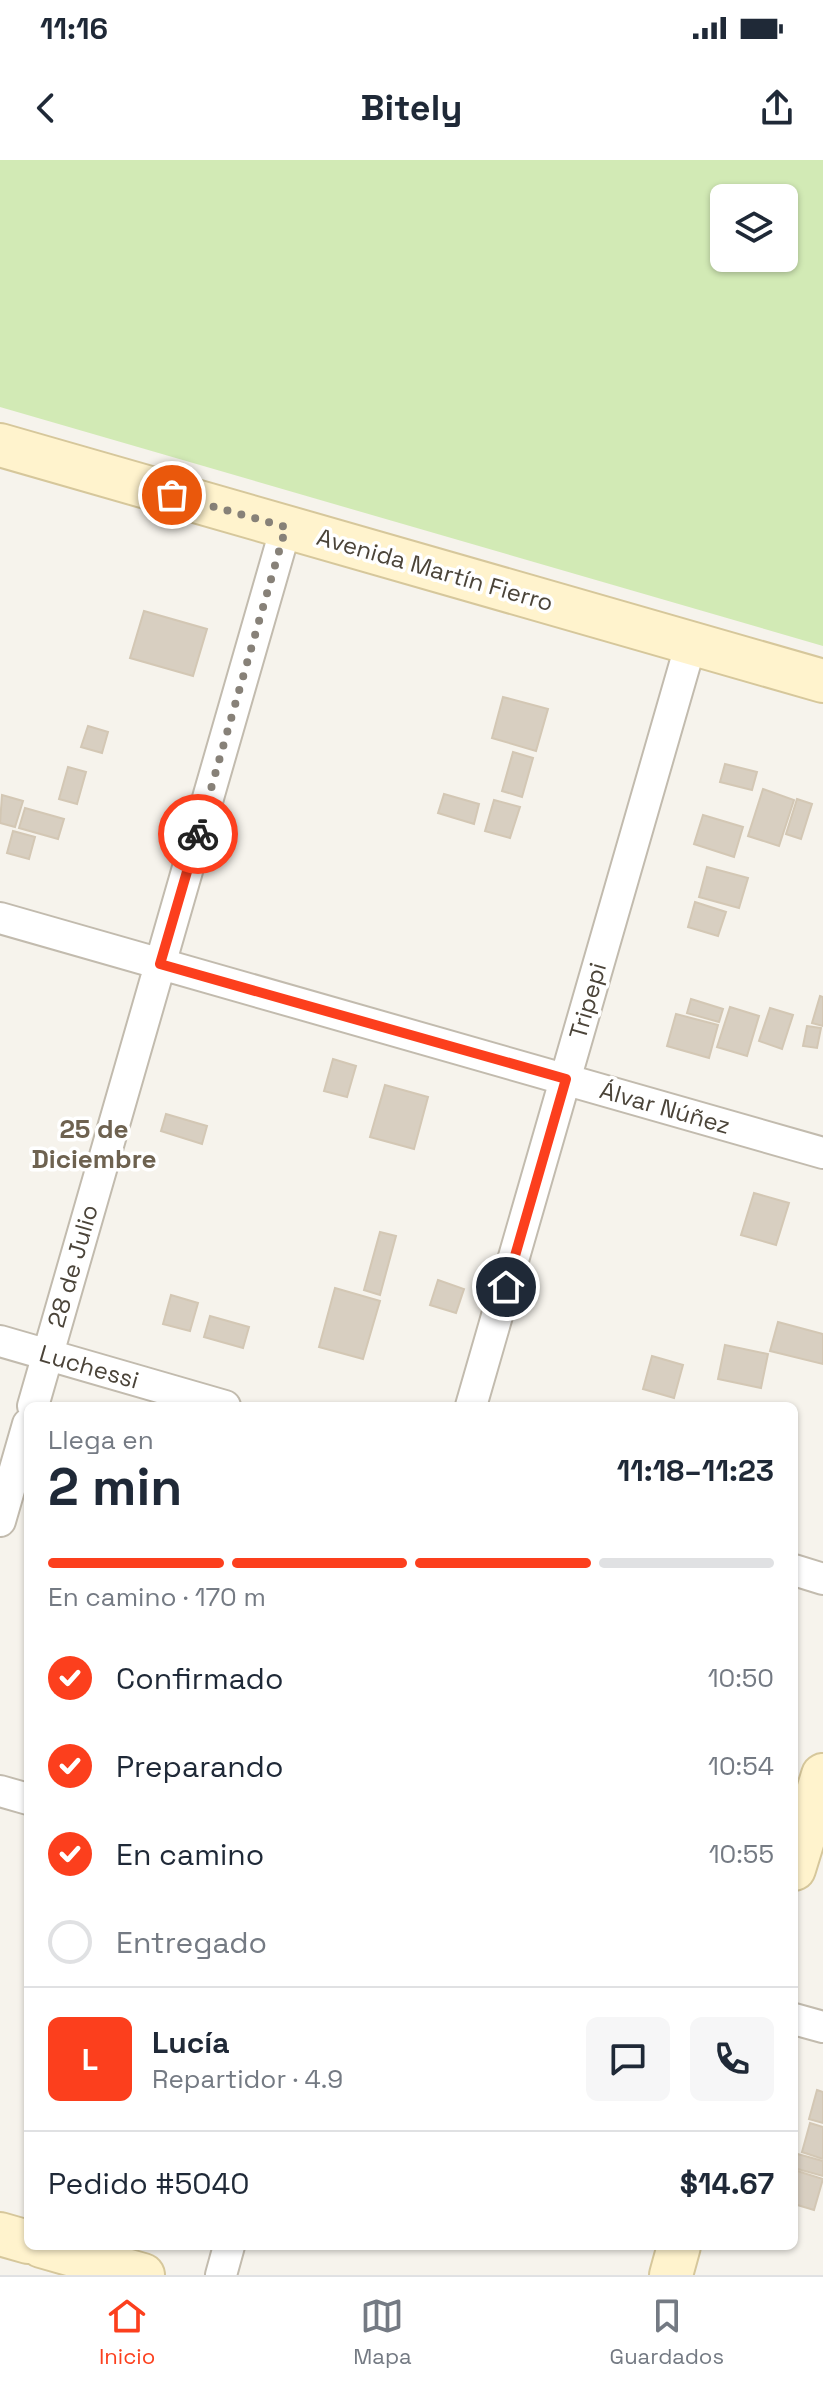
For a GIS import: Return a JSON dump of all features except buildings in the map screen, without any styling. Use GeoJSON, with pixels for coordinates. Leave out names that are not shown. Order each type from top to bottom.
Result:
{"type":"FeatureCollection","features":[{"type":"Feature","properties":{"kind":"main road","name":"Avenida Martín Fierro"},"geometry":{"type":"LineString","coordinates":[[0,445],[823,681]]}},
{"type":"Feature","properties":{"kind":"main road"},"geometry":{"type":"LineString","coordinates":[[798,1856],[823,1775]]}},
{"type":"Feature","properties":{"kind":"main road"},"geometry":{"type":"LineString","coordinates":[[0,2234],[24,2241]]}},
{"type":"Feature","properties":{"kind":"main road"},"geometry":{"type":"LineString","coordinates":[[55,2250],[143,2275]]}},
{"type":"Feature","properties":{"kind":"main road"},"geometry":{"type":"LineString","coordinates":[[671,2275],[678,2250]]}},
{"type":"Feature","properties":{"kind":"street","name":"28 de Julio"},"geometry":{"type":"LineString","coordinates":[[34,1402],[286,527]]}},
{"type":"Feature","properties":{"kind":"street","name":"Tripepi"},"geometry":{"type":"LineString","coordinates":[[472,1402],[691,643]]}},
{"type":"Feature","properties":{"kind":"street","name":"Álvar Núñez"},"geometry":{"type":"LineString","coordinates":[[0,918],[823,1153]]}},
{"type":"Feature","properties":{"kind":"street","name":"Luchessi"},"geometry":{"type":"LineString","coordinates":[[0,1341],[211,1402]]}},
{"type":"Feature","properties":{"kind":"street"},"geometry":{"type":"LineString","coordinates":[[0,1521],[24,1438]]}},
{"type":"Feature","properties":{"kind":"street"},"geometry":{"type":"LineString","coordinates":[[798,1571],[823,1579]]}},
{"type":"Feature","properties":{"kind":"street"},"geometry":{"type":"LineString","coordinates":[[0,1791],[24,1798]]}},
{"type":"Feature","properties":{"kind":"street"},"geometry":{"type":"LineString","coordinates":[[798,2020],[823,2027]]}},
{"type":"Feature","properties":{"kind":"street"},"geometry":{"type":"LineString","coordinates":[[221,2275],[228,2250]]}},
{"type":"Feature","properties":{"kind":"green space"},"geometry":{"type":"Polygon","coordinates":[[[0,160],[823,160],[823,646],[0,407],[0,160]]]}},
{"type":"Feature","properties":{"kind":"way so far"},"geometry":{"type":"LineString","coordinates":[[172,495],[286,527],[198,834]]}},
{"type":"Feature","properties":{"kind":"district","name":"25 de Diciembre"},"geometry":{"type":"Point","coordinates":[94,1144]}},
{"type":"Feature","properties":{"kind":"route"},"geometry":{"type":"LineString","coordinates":[[198,834],[160,964],[566,1079],[506,1287]]}}]}
